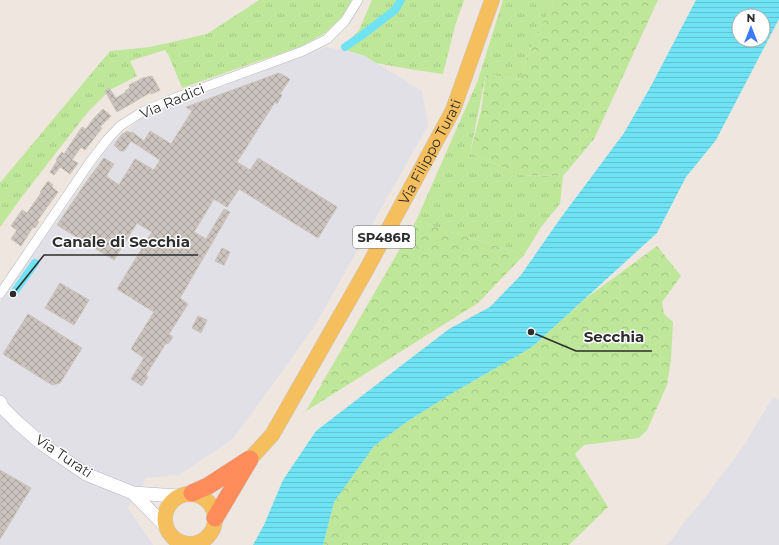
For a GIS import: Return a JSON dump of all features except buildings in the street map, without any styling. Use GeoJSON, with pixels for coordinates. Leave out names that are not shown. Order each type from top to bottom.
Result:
{"type":"FeatureCollection","features":[{"type":"Feature","properties":{"kind":"highway","name":"SP486R"},"geometry":{"type":"LineString","coordinates":[[185,495],[208,486],[250,459]]}},
{"type":"Feature","properties":{"kind":"highway","name":"SP486R"},"geometry":{"type":"LineString","coordinates":[[215,518],[250,459]]}},
{"type":"Feature","properties":{"kind":"main road","name":"Via Filippo Turati"},"geometry":{"type":"LineString","coordinates":[[250,459],[272,435],[364,274],[453,110],[492,0]]}},
{"type":"Feature","properties":{"kind":"main road"},"geometry":{"type":"LineString","coordinates":[[185,495],[200,495],[206,499],[211,504],[215,518]]}},
{"type":"Feature","properties":{"kind":"main road","name":"SP486R"},"geometry":{"type":"LineString","coordinates":[[185,495],[169,504],[166,509],[164,515],[169,536],[186,544],[200,543],[212,531],[215,518]]}},
{"type":"Feature","properties":{"kind":"street","name":"Via Radici"},"geometry":{"type":"LineString","coordinates":[[0,294],[90,162],[120,126],[142,112],[168,100],[303,51],[327,39],[345,21],[358,0]]}},
{"type":"Feature","properties":{"kind":"street","name":"Via Turati"},"geometry":{"type":"LineString","coordinates":[[0,405],[42,444],[86,474],[133,493]]}},
{"type":"Feature","properties":{"kind":"street"},"geometry":{"type":"LineString","coordinates":[[133,493],[185,495]]}},
{"type":"Feature","properties":{"kind":"street"},"geometry":{"type":"LineString","coordinates":[[133,493],[169,536]]}},
{"type":"Feature","properties":{"kind":"shaded area"},"geometry":{"type":"Polygon","coordinates":[[[326,47],[365,56],[422,91],[428,126],[314,327],[233,439],[179,475],[146,478],[128,508],[153,545],[0,545],[0,302],[109,145],[143,117],[326,47]]]}},
{"type":"Feature","properties":{"kind":"shaded area"},"geometry":{"type":"Polygon","coordinates":[[[773,397],[779,400],[779,545],[666,545],[703,500],[743,447],[773,397]]]}},
{"type":"Feature","properties":{"kind":"green space"},"geometry":{"type":"Polygon","coordinates":[[[259,0],[352,0],[342,17],[325,33],[302,46],[182,88],[169,56],[165,50],[130,61],[137,76],[110,90],[87,113],[0,227],[0,183],[110,51],[150,47],[207,34],[259,0]]]}},
{"type":"Feature","properties":{"kind":"green space"},"geometry":{"type":"Polygon","coordinates":[[[372,0],[464,0],[455,26],[443,74],[376,63],[365,56],[342,49],[359,30],[372,0]]]}},
{"type":"Feature","properties":{"kind":"green space"},"geometry":{"type":"Polygon","coordinates":[[[503,0],[554,0],[534,38],[520,80],[486,74],[470,153],[520,175],[563,176],[560,204],[541,227],[524,255],[416,221],[478,80],[503,0]]]}},
{"type":"Feature","properties":{"kind":"green space"},"geometry":{"type":"Polygon","coordinates":[[[554,0],[658,0],[594,139],[563,176],[520,175],[470,153],[481,111],[486,74],[520,80],[534,38],[554,0]]]}},
{"type":"Feature","properties":{"kind":"green space"},"geometry":{"type":"Polygon","coordinates":[[[416,221],[524,255],[478,303],[306,411],[416,221]]]}},
{"type":"Feature","properties":{"kind":"green space"},"geometry":{"type":"Polygon","coordinates":[[[657,246],[681,276],[662,302],[664,314],[673,322],[671,359],[667,385],[647,430],[639,438],[584,445],[575,454],[608,507],[569,545],[323,545],[334,502],[374,446],[408,421],[451,394],[532,347],[585,299],[657,246]]]}},
{"type":"Feature","properties":{"kind":"water"},"geometry":{"type":"Polygon","coordinates":[[[696,0],[779,0],[779,19],[771,34],[771,8],[731,8],[731,48],[764,48],[716,140],[686,177],[657,233],[532,347],[451,394],[408,421],[374,446],[334,502],[323,545],[253,545],[264,525],[283,480],[316,431],[449,329],[490,307],[521,275],[560,219],[624,133],[651,86],[696,0]]]}},
{"type":"Feature","properties":{"kind":"waterway"},"geometry":{"type":"LineString","coordinates":[[345,47],[395,10],[401,0]]}},
{"type":"Feature","properties":{"kind":"waterway"},"geometry":{"type":"LineString","coordinates":[[13,294],[35,263]]}},
{"type":"Feature","properties":{"kind":"place","name":"Canale di Secchia"},"geometry":{"type":"Point","coordinates":[13,294]}},
{"type":"Feature","properties":{"kind":"place","name":"Secchia"},"geometry":{"type":"Point","coordinates":[531,332]}}]}
